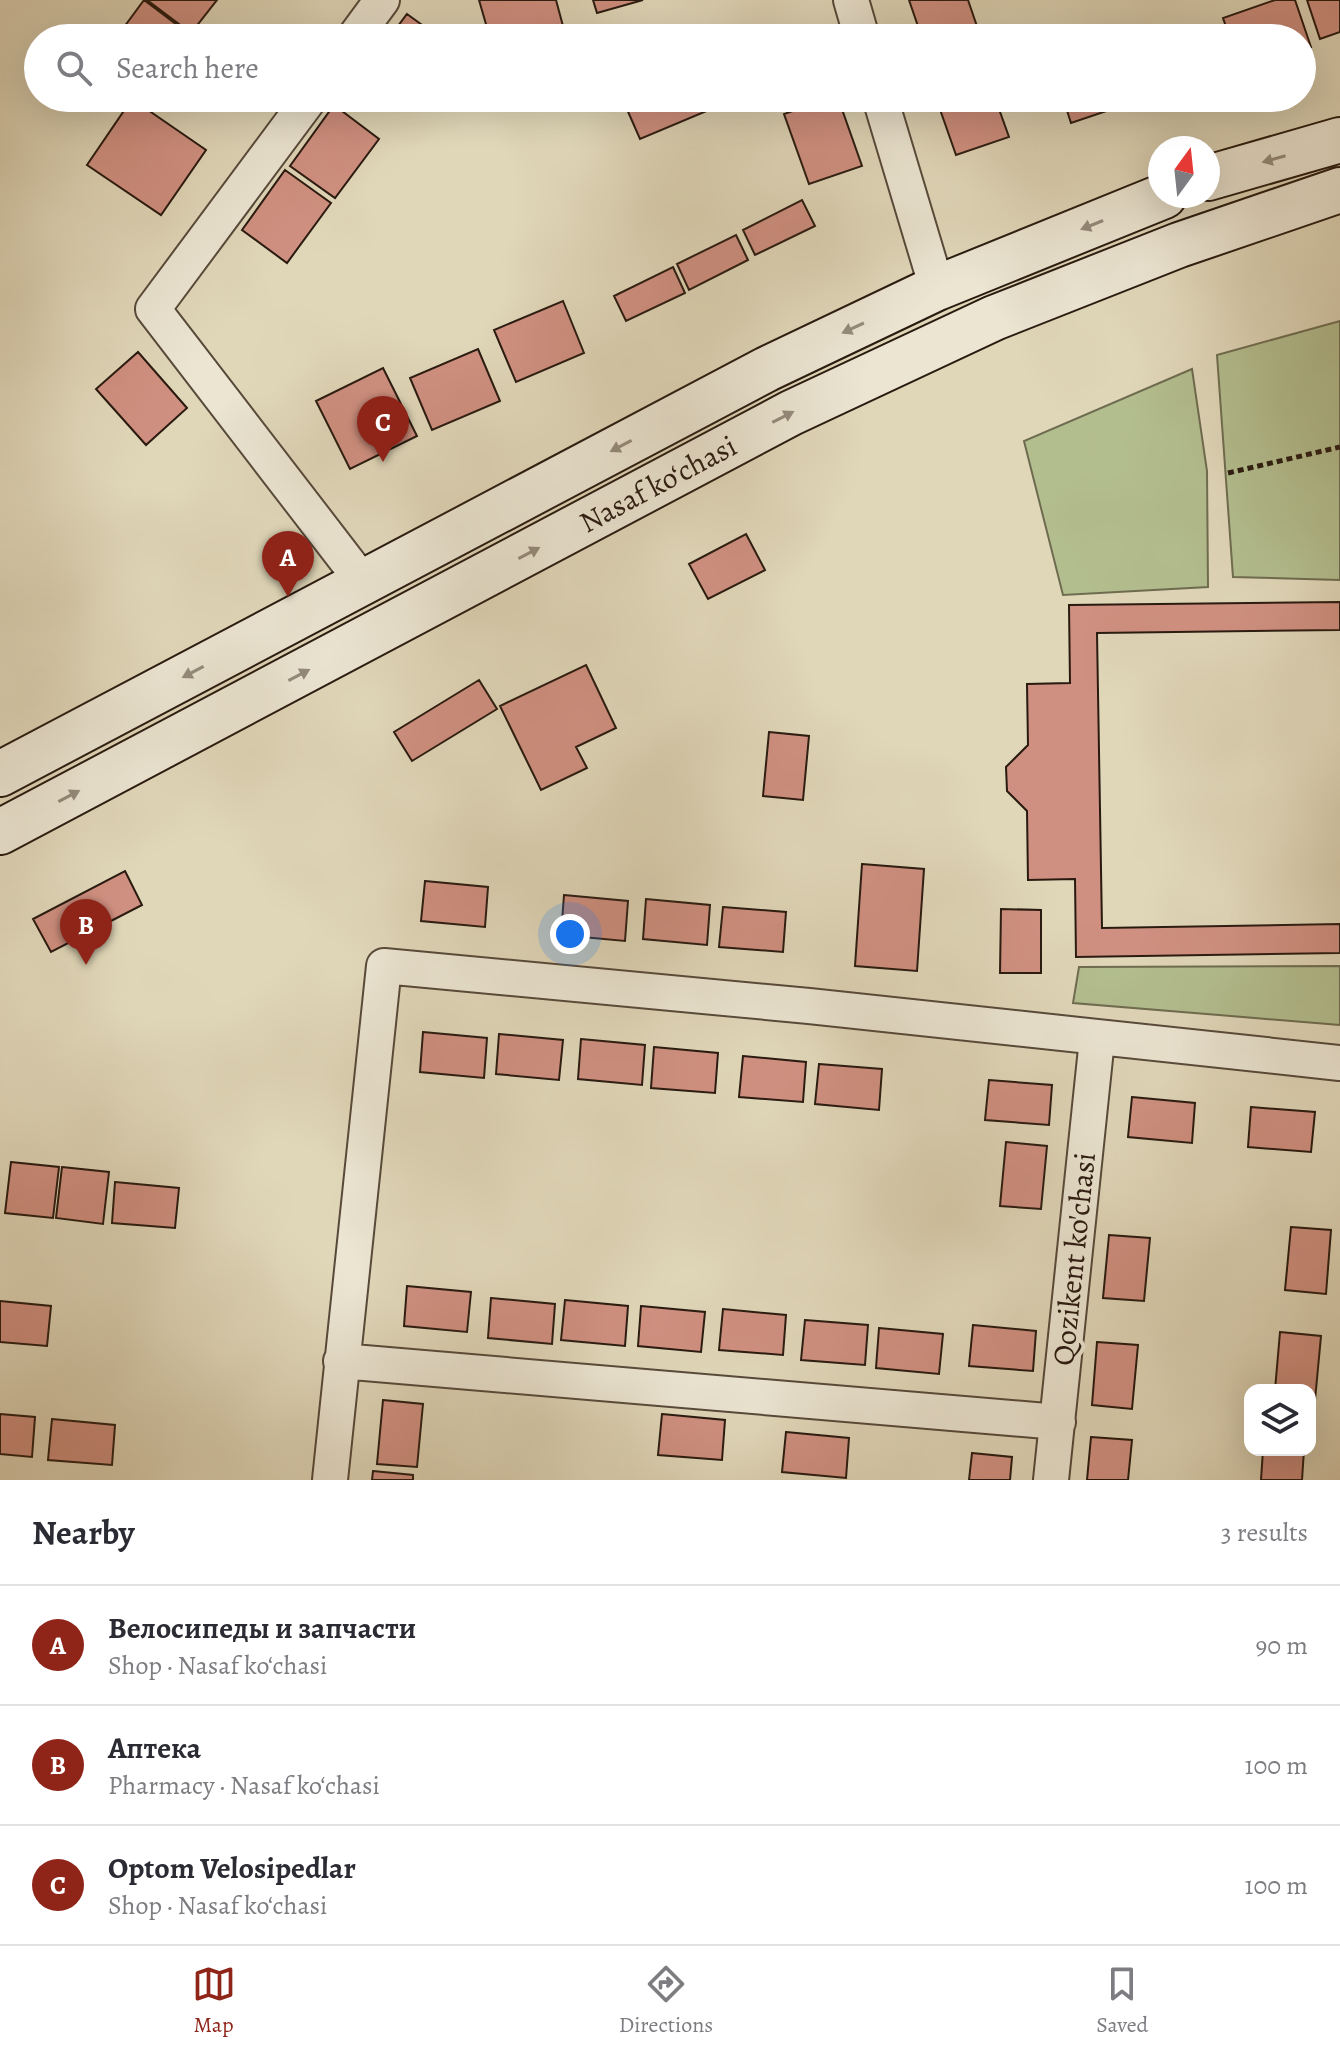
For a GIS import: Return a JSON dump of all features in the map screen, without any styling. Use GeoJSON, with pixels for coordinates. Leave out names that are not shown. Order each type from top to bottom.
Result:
{"type":"FeatureCollection","features":[{"type":"Feature","properties":{"kind":"main road"},"geometry":{"type":"LineString","coordinates":[[1220,175],[1340,140]]}},
{"type":"Feature","properties":{"kind":"main road","name":"Nasaf ko‘chasi"},"geometry":{"type":"LineString","coordinates":[[0,832],[791,413],[994,318],[1179,245],[1340,190]]}},
{"type":"Feature","properties":{"kind":"main road","name":"Nasaf ko‘chasi"},"geometry":{"type":"LineString","coordinates":[[0,774],[767,369],[937,288],[1148,202]]}},
{"type":"Feature","properties":{"kind":"street"},"geometry":{"type":"LineString","coordinates":[[364,24],[382,0]]}},
{"type":"Feature","properties":{"kind":"street"},"geometry":{"type":"LineString","coordinates":[[851,0],[858,24]]}},
{"type":"Feature","properties":{"kind":"street"},"geometry":{"type":"LineString","coordinates":[[300,112],[153,309],[363,582]]}},
{"type":"Feature","properties":{"kind":"street"},"geometry":{"type":"LineString","coordinates":[[884,112],[937,288]]}},
{"type":"Feature","properties":{"kind":"street"},"geometry":{"type":"LineString","coordinates":[[330,1480],[384,966],[809,1006],[1340,1063]]}},
{"type":"Feature","properties":{"kind":"street","name":"Qozikent ko'chasi"},"geometry":{"type":"LineString","coordinates":[[1051,1480],[1097,1039]]}},
{"type":"Feature","properties":{"kind":"street"},"geometry":{"type":"LineString","coordinates":[[341,1361],[1058,1422]]}},
{"type":"Feature","properties":{"kind":"path"},"geometry":{"type":"LineString","coordinates":[[1228,473],[1340,447]]}},
{"type":"Feature","properties":{"kind":"green space"},"geometry":{"type":"Polygon","coordinates":[[[1340,321],[1340,580],[1233,577],[1217,355],[1340,321]]]}},
{"type":"Feature","properties":{"kind":"green space"},"geometry":{"type":"Polygon","coordinates":[[[1192,369],[1207,471],[1208,587],[1063,595],[1024,441],[1192,369]]]}},
{"type":"Feature","properties":{"kind":"green space"},"geometry":{"type":"Polygon","coordinates":[[[1340,966],[1340,1025],[1073,1003],[1079,967],[1340,966]]]}},
{"type":"Feature","properties":{"kind":"building"},"geometry":{"type":"Polygon","coordinates":[[[144,0],[176,24],[126,24],[144,0]]]}},
{"type":"Feature","properties":{"kind":"building"},"geometry":{"type":"Polygon","coordinates":[[[147,0],[217,0],[198,24],[179,24],[147,0]]]}},
{"type":"Feature","properties":{"kind":"building"},"geometry":{"type":"Polygon","coordinates":[[[479,0],[556,0],[562,24],[486,24],[479,0]]]}},
{"type":"Feature","properties":{"kind":"building"},"geometry":{"type":"Polygon","coordinates":[[[593,0],[643,0],[597,13],[593,0]]]}},
{"type":"Feature","properties":{"kind":"building"},"geometry":{"type":"Polygon","coordinates":[[[909,0],[968,0],[976,24],[917,24],[909,0]]]}},
{"type":"Feature","properties":{"kind":"building"},"geometry":{"type":"Polygon","coordinates":[[[1275,0],[1295,0],[1303,24],[1225,24],[1223,18],[1275,0]]]}},
{"type":"Feature","properties":{"kind":"building"},"geometry":{"type":"Polygon","coordinates":[[[1307,0],[1340,0],[1340,32],[1320,39],[1307,0]]]}},
{"type":"Feature","properties":{"kind":"building"},"geometry":{"type":"Polygon","coordinates":[[[407,14],[421,24],[400,24],[407,14]]]}},
{"type":"Feature","properties":{"kind":"building"},"geometry":{"type":"Polygon","coordinates":[[[123,112],[151,112],[206,150],[161,215],[87,165],[123,112]]]}},
{"type":"Feature","properties":{"kind":"building"},"geometry":{"type":"Polygon","coordinates":[[[329,112],[343,112],[379,139],[335,198],[290,166],[329,112]]]}},
{"type":"Feature","properties":{"kind":"building"},"geometry":{"type":"Polygon","coordinates":[[[628,112],[704,112],[640,139],[628,112]]]}},
{"type":"Feature","properties":{"kind":"building"},"geometry":{"type":"Polygon","coordinates":[[[843,112],[862,166],[809,184],[784,114],[843,112]]]}},
{"type":"Feature","properties":{"kind":"building"},"geometry":{"type":"Polygon","coordinates":[[[941,112],[1000,112],[1009,137],[956,155],[941,112]]]}},
{"type":"Feature","properties":{"kind":"building"},"geometry":{"type":"Polygon","coordinates":[[[1067,112],[1104,112],[1071,123],[1067,112]]]}},
{"type":"Feature","properties":{"kind":"building"},"geometry":{"type":"Polygon","coordinates":[[[285,170],[331,203],[287,263],[242,230],[285,170]]]}},
{"type":"Feature","properties":{"kind":"building"},"geometry":{"type":"Polygon","coordinates":[[[802,200],[815,226],[755,255],[743,230],[802,200]]]}},
{"type":"Feature","properties":{"kind":"building"},"geometry":{"type":"Polygon","coordinates":[[[736,235],[748,260],[689,290],[677,264],[736,235]]]}},
{"type":"Feature","properties":{"kind":"building"},"geometry":{"type":"Polygon","coordinates":[[[673,267],[685,293],[626,321],[614,296],[673,267]]]}},
{"type":"Feature","properties":{"kind":"building"},"geometry":{"type":"Polygon","coordinates":[[[563,301],[584,353],[516,382],[494,330],[563,301]]]}},
{"type":"Feature","properties":{"kind":"building"},"geometry":{"type":"Polygon","coordinates":[[[478,349],[500,401],[432,430],[410,378],[478,349]]]}},
{"type":"Feature","properties":{"kind":"building"},"geometry":{"type":"Polygon","coordinates":[[[138,352],[187,408],[146,445],[96,389],[138,352]]]}},
{"type":"Feature","properties":{"kind":"building"},"geometry":{"type":"Polygon","coordinates":[[[383,368],[417,436],[350,469],[316,401],[383,368]]]}},
{"type":"Feature","properties":{"kind":"building"},"geometry":{"type":"Polygon","coordinates":[[[746,534],[765,570],[708,599],[689,564],[746,534]]]}},
{"type":"Feature","properties":{"kind":"building"},"geometry":{"type":"Polygon","coordinates":[[[1340,602],[1340,630],[1097,633],[1102,928],[1340,924],[1340,953],[1076,957],[1075,879],[1028,880],[1027,811],[1007,791],[1006,767],[1028,745],[1027,684],[1070,683],[1069,605],[1340,602]]]}},
{"type":"Feature","properties":{"kind":"building"},"geometry":{"type":"Polygon","coordinates":[[[586,665],[616,728],[576,747],[587,768],[541,790],[500,706],[586,665]]]}},
{"type":"Feature","properties":{"kind":"building"},"geometry":{"type":"Polygon","coordinates":[[[479,680],[497,709],[412,761],[394,732],[479,680]]]}},
{"type":"Feature","properties":{"kind":"building"},"geometry":{"type":"Polygon","coordinates":[[[769,732],[809,736],[803,800],[763,796],[769,732]]]}},
{"type":"Feature","properties":{"kind":"building"},"geometry":{"type":"Polygon","coordinates":[[[862,864],[924,869],[917,971],[855,966],[862,864]]]}},
{"type":"Feature","properties":{"kind":"building"},"geometry":{"type":"Polygon","coordinates":[[[125,871],[142,905],[51,952],[33,919],[125,871]]]}},
{"type":"Feature","properties":{"kind":"building"},"geometry":{"type":"Polygon","coordinates":[[[425,881],[488,887],[485,927],[421,921],[425,881]]]}},
{"type":"Feature","properties":{"kind":"building"},"geometry":{"type":"Polygon","coordinates":[[[564,895],[628,901],[625,941],[561,935],[564,895]]]}},
{"type":"Feature","properties":{"kind":"building"},"geometry":{"type":"Polygon","coordinates":[[[646,899],[710,905],[707,945],[643,939],[646,899]]]}},
{"type":"Feature","properties":{"kind":"building"},"geometry":{"type":"Polygon","coordinates":[[[723,907],[786,912],[783,952],[719,947],[723,907]]]}},
{"type":"Feature","properties":{"kind":"building"},"geometry":{"type":"Polygon","coordinates":[[[1001,909],[1041,910],[1041,973],[1000,973],[1001,909]]]}},
{"type":"Feature","properties":{"kind":"building"},"geometry":{"type":"Polygon","coordinates":[[[423,1032],[487,1038],[484,1078],[420,1072],[423,1032]]]}},
{"type":"Feature","properties":{"kind":"building"},"geometry":{"type":"Polygon","coordinates":[[[499,1034],[563,1040],[559,1080],[496,1074],[499,1034]]]}},
{"type":"Feature","properties":{"kind":"building"},"geometry":{"type":"Polygon","coordinates":[[[581,1039],[645,1045],[642,1085],[578,1079],[581,1039]]]}},
{"type":"Feature","properties":{"kind":"building"},"geometry":{"type":"Polygon","coordinates":[[[654,1047],[718,1053],[715,1093],[651,1088],[654,1047]]]}},
{"type":"Feature","properties":{"kind":"building"},"geometry":{"type":"Polygon","coordinates":[[[743,1056],[806,1062],[803,1102],[739,1097],[743,1056]]]}},
{"type":"Feature","properties":{"kind":"building"},"geometry":{"type":"Polygon","coordinates":[[[819,1064],[882,1069],[879,1110],[815,1104],[819,1064]]]}},
{"type":"Feature","properties":{"kind":"building"},"geometry":{"type":"Polygon","coordinates":[[[989,1080],[1052,1085],[1049,1125],[985,1120],[989,1080]]]}},
{"type":"Feature","properties":{"kind":"building"},"geometry":{"type":"Polygon","coordinates":[[[1132,1097],[1195,1103],[1192,1143],[1128,1137],[1132,1097]]]}},
{"type":"Feature","properties":{"kind":"building"},"geometry":{"type":"Polygon","coordinates":[[[1251,1107],[1315,1112],[1311,1152],[1248,1147],[1251,1107]]]}},
{"type":"Feature","properties":{"kind":"building"},"geometry":{"type":"Polygon","coordinates":[[[1006,1142],[1047,1146],[1041,1209],[1000,1206],[1006,1142]]]}},
{"type":"Feature","properties":{"kind":"building"},"geometry":{"type":"Polygon","coordinates":[[[11,1162],[59,1167],[53,1218],[5,1213],[11,1162]]]}},
{"type":"Feature","properties":{"kind":"building"},"geometry":{"type":"Polygon","coordinates":[[[62,1167],[109,1172],[103,1224],[56,1218],[62,1167]]]}},
{"type":"Feature","properties":{"kind":"building"},"geometry":{"type":"Polygon","coordinates":[[[115,1182],[179,1188],[175,1228],[112,1223],[115,1182]]]}},
{"type":"Feature","properties":{"kind":"building"},"geometry":{"type":"Polygon","coordinates":[[[1291,1227],[1331,1230],[1326,1294],[1285,1290],[1291,1227]]]}},
{"type":"Feature","properties":{"kind":"building"},"geometry":{"type":"Polygon","coordinates":[[[1109,1235],[1150,1238],[1144,1301],[1103,1298],[1109,1235]]]}},
{"type":"Feature","properties":{"kind":"building"},"geometry":{"type":"Polygon","coordinates":[[[407,1286],[471,1292],[467,1332],[404,1326],[407,1286]]]}},
{"type":"Feature","properties":{"kind":"building"},"geometry":{"type":"Polygon","coordinates":[[[491,1298],[555,1304],[552,1344],[488,1338],[491,1298]]]}},
{"type":"Feature","properties":{"kind":"building"},"geometry":{"type":"Polygon","coordinates":[[[565,1300],[628,1306],[625,1346],[561,1340],[565,1300]]]}},
{"type":"Feature","properties":{"kind":"building"},"geometry":{"type":"Polygon","coordinates":[[[0,1301],[51,1306],[47,1346],[0,1342],[0,1301]]]}},
{"type":"Feature","properties":{"kind":"building"},"geometry":{"type":"Polygon","coordinates":[[[641,1306],[705,1312],[701,1352],[638,1346],[641,1306]]]}},
{"type":"Feature","properties":{"kind":"building"},"geometry":{"type":"Polygon","coordinates":[[[723,1309],[786,1315],[783,1355],[719,1350],[723,1309]]]}},
{"type":"Feature","properties":{"kind":"building"},"geometry":{"type":"Polygon","coordinates":[[[805,1320],[868,1325],[865,1365],[801,1360],[805,1320]]]}},
{"type":"Feature","properties":{"kind":"building"},"geometry":{"type":"Polygon","coordinates":[[[973,1325],[1036,1331],[1033,1371],[969,1366],[973,1325]]]}},
{"type":"Feature","properties":{"kind":"building"},"geometry":{"type":"Polygon","coordinates":[[[879,1328],[943,1334],[939,1374],[876,1368],[879,1328]]]}},
{"type":"Feature","properties":{"kind":"building"},"geometry":{"type":"Polygon","coordinates":[[[1280,1332],[1321,1336],[1316,1389],[1316,1384],[1276,1384],[1280,1332]]]}},
{"type":"Feature","properties":{"kind":"building"},"geometry":{"type":"Polygon","coordinates":[[[1097,1342],[1138,1345],[1132,1409],[1092,1405],[1097,1342]]]}},
{"type":"Feature","properties":{"kind":"building"},"geometry":{"type":"Polygon","coordinates":[[[383,1400],[423,1404],[417,1467],[377,1464],[383,1400]]]}},
{"type":"Feature","properties":{"kind":"building"},"geometry":{"type":"Polygon","coordinates":[[[0,1414],[35,1417],[32,1457],[0,1454],[0,1414]]]}},
{"type":"Feature","properties":{"kind":"building"},"geometry":{"type":"Polygon","coordinates":[[[662,1414],[725,1420],[722,1460],[658,1455],[662,1414]]]}},
{"type":"Feature","properties":{"kind":"building"},"geometry":{"type":"Polygon","coordinates":[[[52,1419],[115,1425],[112,1465],[48,1460],[52,1419]]]}},
{"type":"Feature","properties":{"kind":"building"},"geometry":{"type":"Polygon","coordinates":[[[786,1432],[849,1438],[846,1478],[782,1472],[786,1432]]]}},
{"type":"Feature","properties":{"kind":"building"},"geometry":{"type":"Polygon","coordinates":[[[1091,1437],[1132,1440],[1128,1480],[1087,1480],[1091,1437]]]}},
{"type":"Feature","properties":{"kind":"building"},"geometry":{"type":"Polygon","coordinates":[[[972,1453],[1012,1457],[1010,1480],[969,1480],[972,1453]]]}},
{"type":"Feature","properties":{"kind":"building"},"geometry":{"type":"Polygon","coordinates":[[[1263,1456],[1304,1456],[1302,1480],[1261,1480],[1263,1456]]]}},
{"type":"Feature","properties":{"kind":"building"},"geometry":{"type":"Polygon","coordinates":[[[373,1471],[413,1475],[413,1480],[372,1480],[373,1471]]]}},
{"type":"Feature","properties":{"kind":"place","name":"Optom Velosipedlar"},"geometry":{"type":"Point","coordinates":[383,462]}},
{"type":"Feature","properties":{"kind":"place","name":"Велосипеды и запчасти"},"geometry":{"type":"Point","coordinates":[288,597]}},
{"type":"Feature","properties":{"kind":"place","name":"Аптека"},"geometry":{"type":"Point","coordinates":[86,965]}}]}
